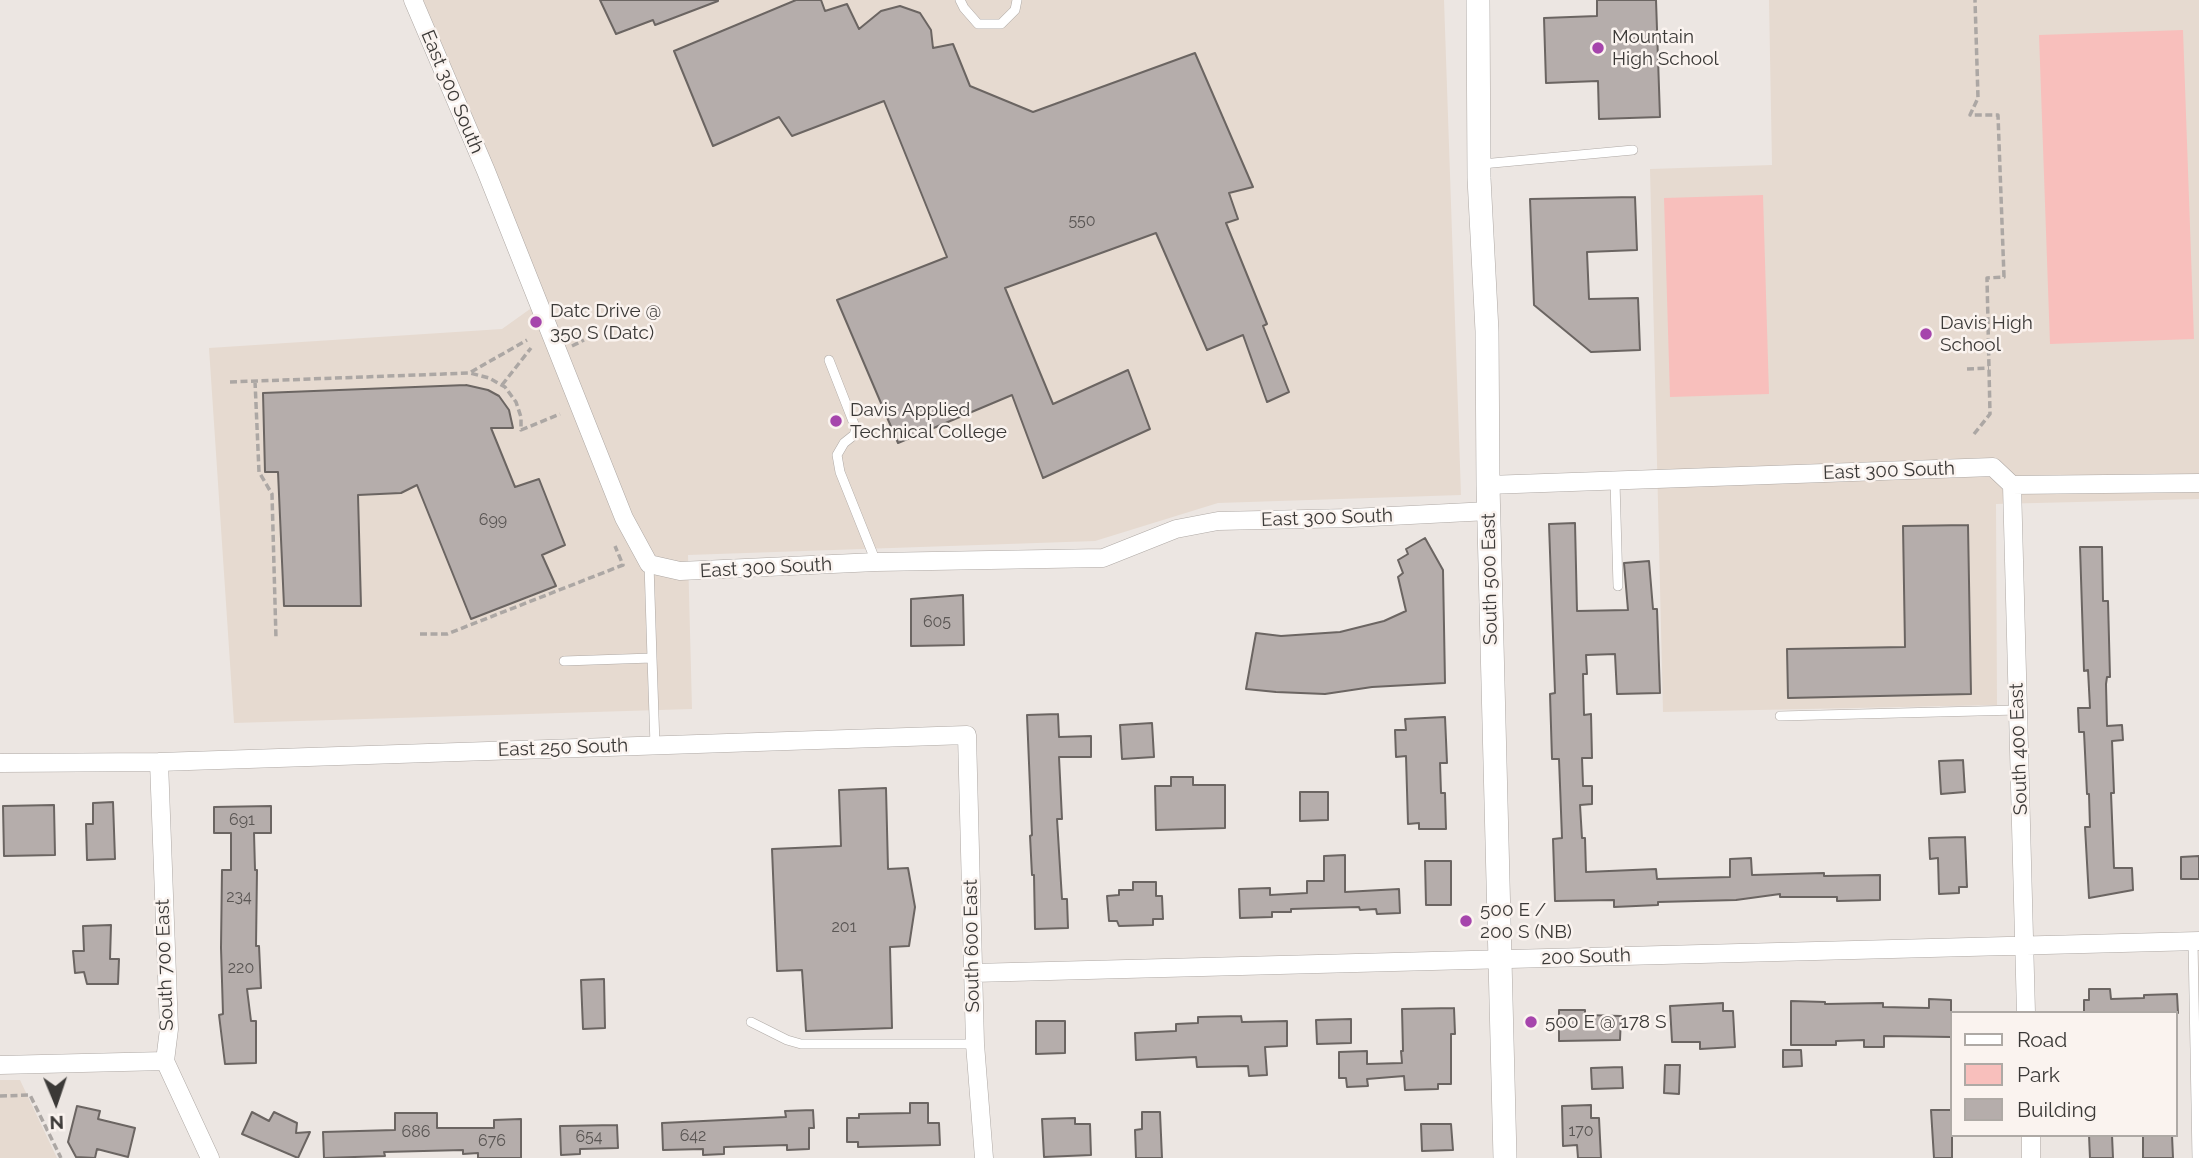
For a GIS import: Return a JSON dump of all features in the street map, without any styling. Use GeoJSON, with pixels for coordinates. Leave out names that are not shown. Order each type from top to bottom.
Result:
{"type":"FeatureCollection","features":[{"type":"Feature","properties":{"kind":"street","name":"East 300 South"},"geometry":{"type":"LineString","coordinates":[[414,0],[486,171],[624,518],[649,564],[680,571],[876,562],[1103,558],[1177,529],[1218,521],[1489,511]]}},
{"type":"Feature","properties":{"kind":"street","name":"South 500 East"},"geometry":{"type":"LineString","coordinates":[[1478,0],[1479,164],[1487,331],[1488,485],[1505,1158]]}},
{"type":"Feature","properties":{"kind":"street","name":"East 300 South"},"geometry":{"type":"LineString","coordinates":[[1488,485],[1993,467],[2012,485]]}},
{"type":"Feature","properties":{"kind":"street"},"geometry":{"type":"LineString","coordinates":[[2012,485],[2199,483]]}},
{"type":"Feature","properties":{"kind":"street","name":"South 400 East"},"geometry":{"type":"LineString","coordinates":[[2012,485],[2026,1011]]}},
{"type":"Feature","properties":{"kind":"street","name":"East 250 South"},"geometry":{"type":"LineString","coordinates":[[0,763],[159,762],[967,735]]}},
{"type":"Feature","properties":{"kind":"street","name":"South 600 East"},"geometry":{"type":"LineString","coordinates":[[967,735],[975,1044],[984,1158]]}},
{"type":"Feature","properties":{"kind":"street","name":"South 700 East"},"geometry":{"type":"LineString","coordinates":[[159,762],[169,1029],[165,1060]]}},
{"type":"Feature","properties":{"kind":"street","name":"200 South"},"geometry":{"type":"LineString","coordinates":[[973,973],[2196,941]]}},
{"type":"Feature","properties":{"kind":"street"},"geometry":{"type":"LineString","coordinates":[[0,1065],[165,1060],[210,1158]]}},
{"type":"Feature","properties":{"kind":"street"},"geometry":{"type":"LineString","coordinates":[[2031,1137],[2031,1158]]}},
{"type":"Feature","properties":{"kind":"lane"},"geometry":{"type":"LineString","coordinates":[[960,0],[978,24],[1001,24],[1015,10],[1017,0]]}},
{"type":"Feature","properties":{"kind":"lane"},"geometry":{"type":"LineString","coordinates":[[1479,164],[1633,150]]}},
{"type":"Feature","properties":{"kind":"lane"},"geometry":{"type":"LineString","coordinates":[[829,360],[856,429],[837,455],[840,471],[876,562]]}},
{"type":"Feature","properties":{"kind":"lane"},"geometry":{"type":"LineString","coordinates":[[1615,482],[1618,586]]}},
{"type":"Feature","properties":{"kind":"lane"},"geometry":{"type":"LineString","coordinates":[[649,564],[655,745]]}},
{"type":"Feature","properties":{"kind":"lane"},"geometry":{"type":"LineString","coordinates":[[564,661],[652,658]]}},
{"type":"Feature","properties":{"kind":"lane"},"geometry":{"type":"LineString","coordinates":[[1780,716],[2018,710]]}},
{"type":"Feature","properties":{"kind":"lane"},"geometry":{"type":"LineString","coordinates":[[2196,941],[2197,1158]]}},
{"type":"Feature","properties":{"kind":"lane"},"geometry":{"type":"LineString","coordinates":[[751,1021],[787,1040],[801,1044],[975,1044]]}},
{"type":"Feature","properties":{"kind":"path"},"geometry":{"type":"LineString","coordinates":[[1973,434],[1990,414],[1987,278],[2004,277],[1998,115],[1970,115],[1978,98],[1975,0]]}},
{"type":"Feature","properties":{"kind":"path"},"geometry":{"type":"LineString","coordinates":[[470,373],[527,340]]}},
{"type":"Feature","properties":{"kind":"path"},"geometry":{"type":"LineString","coordinates":[[570,347],[584,340]]}},
{"type":"Feature","properties":{"kind":"path"},"geometry":{"type":"LineString","coordinates":[[502,386],[531,348]]}},
{"type":"Feature","properties":{"kind":"path"},"geometry":{"type":"LineString","coordinates":[[1967,369],[1989,368]]}},
{"type":"Feature","properties":{"kind":"path"},"geometry":{"type":"LineString","coordinates":[[230,382],[470,373],[489,378],[502,386],[516,402],[522,430],[560,414]]}},
{"type":"Feature","properties":{"kind":"path"},"geometry":{"type":"LineString","coordinates":[[255,381],[259,472],[272,494],[276,639]]}},
{"type":"Feature","properties":{"kind":"path"},"geometry":{"type":"LineString","coordinates":[[420,634],[447,634],[623,565],[615,546]]}},
{"type":"Feature","properties":{"kind":"path"},"geometry":{"type":"LineString","coordinates":[[0,1096],[30,1095],[61,1158]]}},
{"type":"Feature","properties":{"kind":"shaded area","name":"Davis Applied Technical College"},"geometry":{"type":"Polygon","coordinates":[[[423,0],[1444,0],[1461,495],[1218,503],[1095,541],[688,555],[692,709],[234,723],[209,348],[502,329],[544,299],[423,0]]]}},
{"type":"Feature","properties":{"kind":"shaded area","name":"Davis High School"},"geometry":{"type":"Polygon","coordinates":[[[1769,0],[2199,0],[2199,499],[1996,504],[1997,705],[1663,712],[1650,169],[1772,165],[1769,0]]]}},
{"type":"Feature","properties":{"kind":"shaded area"},"geometry":{"type":"Polygon","coordinates":[[[0,1080],[20,1080],[57,1158],[0,1158],[0,1080]]]}},
{"type":"Feature","properties":{"kind":"green space"},"geometry":{"type":"Polygon","coordinates":[[[2183,30],[2194,339],[2050,344],[2039,35],[2183,30]]]}},
{"type":"Feature","properties":{"kind":"green space"},"geometry":{"type":"Polygon","coordinates":[[[1763,195],[1769,394],[1670,397],[1664,198],[1763,195]]]}},
{"type":"Feature","properties":{"kind":"building"},"geometry":{"type":"Polygon","coordinates":[[[600,0],[718,1],[655,25],[653,20],[616,34],[600,0]]]}},
{"type":"Feature","properties":{"kind":"building"},"geometry":{"type":"Polygon","coordinates":[[[796,0],[821,0],[825,11],[847,4],[859,29],[881,11],[900,6],[920,13],[931,30],[933,48],[953,44],[970,86],[1033,112],[1195,53],[1253,187],[1229,193],[1238,219],[1226,223],[1267,324],[1263,326],[1289,392],[1267,402],[1243,335],[1207,350],[1156,233],[1005,288],[1053,404],[1128,370],[1150,429],[1043,478],[1012,395],[898,443],[837,300],[947,257],[884,101],[792,136],[779,117],[713,146],[674,51],[796,0]]]}},
{"type":"Feature","properties":{"kind":"building"},"geometry":{"type":"Polygon","coordinates":[[[1597,0],[1656,0],[1660,117],[1599,119],[1598,81],[1546,83],[1544,18],[1597,16],[1597,0]]]}},
{"type":"Feature","properties":{"kind":"building"},"geometry":{"type":"Polygon","coordinates":[[[1635,197],[1637,250],[1587,252],[1589,299],[1638,298],[1640,350],[1591,352],[1534,305],[1530,199],[1635,197]]]}},
{"type":"Feature","properties":{"kind":"building"},"geometry":{"type":"Polygon","coordinates":[[[466,385],[488,390],[499,396],[509,410],[513,428],[491,428],[515,487],[539,479],[565,545],[542,555],[556,586],[471,619],[417,485],[401,493],[358,495],[361,606],[284,606],[278,472],[265,472],[263,393],[466,385]]]}},
{"type":"Feature","properties":{"kind":"building"},"geometry":{"type":"Polygon","coordinates":[[[1575,523],[1577,611],[1628,610],[1624,563],[1649,561],[1653,609],[1657,609],[1660,693],[1617,694],[1615,654],[1586,655],[1587,674],[1583,674],[1584,715],[1591,714],[1592,758],[1582,758],[1583,786],[1592,786],[1592,804],[1580,805],[1586,872],[1656,869],[1657,879],[1730,877],[1730,859],[1751,858],[1752,875],[1880,875],[1880,900],[1837,901],[1837,897],[1780,897],[1780,894],[1736,900],[1658,902],[1658,905],[1614,907],[1614,900],[1555,901],[1553,839],[1562,838],[1559,759],[1552,759],[1550,694],[1555,693],[1549,524],[1575,523]]]}},
{"type":"Feature","properties":{"kind":"building"},"geometry":{"type":"Polygon","coordinates":[[[1968,525],[1971,694],[1788,698],[1787,649],[1905,647],[1903,526],[1968,525]]]}},
{"type":"Feature","properties":{"kind":"building"},"geometry":{"type":"Polygon","coordinates":[[[1425,538],[1443,570],[1445,683],[1372,687],[1325,694],[1246,689],[1256,633],[1281,636],[1340,632],[1384,621],[1406,611],[1398,577],[1403,573],[1398,560],[1408,554],[1406,549],[1425,538]]]}},
{"type":"Feature","properties":{"kind":"building"},"geometry":{"type":"Polygon","coordinates":[[[2080,547],[2102,547],[2103,601],[2108,601],[2110,677],[2107,677],[2106,684],[2107,726],[2122,725],[2123,740],[2112,741],[2114,868],[2132,868],[2133,890],[2089,898],[2085,827],[2090,827],[2089,794],[2084,732],[2079,732],[2078,708],[2090,708],[2088,670],[2084,671],[2080,547]]]}},
{"type":"Feature","properties":{"kind":"building"},"geometry":{"type":"Polygon","coordinates":[[[963,595],[964,645],[911,646],[911,599],[963,595]]]}},
{"type":"Feature","properties":{"kind":"building"},"geometry":{"type":"Polygon","coordinates":[[[1058,714],[1059,737],[1091,736],[1091,757],[1059,757],[1062,819],[1057,819],[1062,899],[1067,899],[1068,928],[1035,929],[1027,715],[1058,714]]]}},
{"type":"Feature","properties":{"kind":"building"},"geometry":{"type":"Polygon","coordinates":[[[1445,717],[1447,763],[1440,763],[1441,793],[1445,793],[1446,829],[1419,829],[1419,823],[1408,824],[1406,756],[1396,757],[1395,730],[1406,730],[1405,719],[1445,717]]]}},
{"type":"Feature","properties":{"kind":"building"},"geometry":{"type":"Polygon","coordinates":[[[1152,723],[1154,757],[1122,759],[1120,725],[1152,723]]]}},
{"type":"Feature","properties":{"kind":"building"},"geometry":{"type":"Polygon","coordinates":[[[1963,760],[1965,792],[1941,794],[1939,761],[1963,760]]]}},
{"type":"Feature","properties":{"kind":"building"},"geometry":{"type":"Polygon","coordinates":[[[1171,777],[1193,777],[1193,785],[1225,785],[1225,828],[1156,830],[1155,786],[1171,786],[1171,777]]]}},
{"type":"Feature","properties":{"kind":"building"},"geometry":{"type":"Polygon","coordinates":[[[886,788],[888,869],[908,868],[915,907],[909,946],[890,947],[892,1028],[806,1031],[802,970],[777,971],[772,849],[841,846],[839,790],[886,788]]]}},
{"type":"Feature","properties":{"kind":"building"},"geometry":{"type":"Polygon","coordinates":[[[1300,792],[1328,792],[1328,820],[1300,821],[1300,792]]]}},
{"type":"Feature","properties":{"kind":"building"},"geometry":{"type":"Polygon","coordinates":[[[113,802],[115,859],[87,860],[86,824],[93,824],[93,803],[113,802]]]}},
{"type":"Feature","properties":{"kind":"building"},"geometry":{"type":"Polygon","coordinates":[[[54,805],[55,855],[4,856],[3,806],[54,805]]]}},
{"type":"Feature","properties":{"kind":"building"},"geometry":{"type":"Polygon","coordinates":[[[271,806],[271,833],[254,833],[257,870],[256,946],[259,946],[261,988],[247,989],[251,1021],[256,1021],[256,1063],[225,1064],[219,1015],[223,1014],[222,870],[231,870],[231,833],[214,833],[214,807],[271,806]]]}},
{"type":"Feature","properties":{"kind":"building"},"geometry":{"type":"Polygon","coordinates":[[[1965,837],[1967,887],[1959,887],[1959,893],[1939,894],[1938,858],[1930,859],[1929,838],[1965,837]]]}},
{"type":"Feature","properties":{"kind":"building"},"geometry":{"type":"Polygon","coordinates":[[[1345,855],[1345,892],[1399,889],[1400,913],[1377,914],[1376,909],[1360,910],[1359,907],[1291,909],[1291,912],[1272,912],[1272,917],[1240,918],[1239,889],[1270,888],[1270,895],[1307,893],[1307,881],[1324,881],[1324,856],[1345,855]]]}},
{"type":"Feature","properties":{"kind":"building"},"geometry":{"type":"Polygon","coordinates":[[[2199,856],[2199,879],[2181,879],[2181,857],[2199,856]]]}},
{"type":"Feature","properties":{"kind":"building"},"geometry":{"type":"Polygon","coordinates":[[[1425,861],[1451,861],[1451,905],[1426,905],[1425,861]]]}},
{"type":"Feature","properties":{"kind":"building"},"geometry":{"type":"Polygon","coordinates":[[[1133,882],[1156,882],[1156,896],[1162,896],[1163,919],[1153,919],[1153,925],[1119,926],[1117,921],[1109,921],[1107,896],[1119,895],[1119,890],[1133,890],[1133,882]]]}},
{"type":"Feature","properties":{"kind":"building"},"geometry":{"type":"Polygon","coordinates":[[[111,925],[110,959],[119,959],[118,984],[87,984],[84,972],[75,973],[73,951],[84,951],[83,926],[111,925]]]}},
{"type":"Feature","properties":{"kind":"building"},"geometry":{"type":"Polygon","coordinates":[[[604,979],[605,1028],[583,1029],[581,980],[604,979]]]}},
{"type":"Feature","properties":{"kind":"building"},"geometry":{"type":"Polygon","coordinates":[[[2089,989],[2110,989],[2111,999],[2177,994],[2178,1011],[2084,1011],[2084,1000],[2089,1000],[2089,989]]]}},
{"type":"Feature","properties":{"kind":"building"},"geometry":{"type":"Polygon","coordinates":[[[1929,999],[1951,1000],[1951,1037],[1884,1036],[1884,1047],[1864,1047],[1864,1040],[1836,1041],[1836,1045],[1791,1045],[1791,1001],[1825,1004],[1883,1003],[1883,1007],[1929,1008],[1929,999]]]}},
{"type":"Feature","properties":{"kind":"building"},"geometry":{"type":"Polygon","coordinates":[[[1723,1003],[1723,1011],[1733,1011],[1735,1047],[1700,1049],[1700,1042],[1672,1042],[1670,1006],[1723,1003]]]}},
{"type":"Feature","properties":{"kind":"building"},"geometry":{"type":"Polygon","coordinates":[[[1454,1008],[1451,1084],[1438,1084],[1438,1089],[1405,1090],[1404,1076],[1367,1079],[1368,1086],[1347,1087],[1346,1078],[1339,1078],[1339,1052],[1367,1051],[1367,1064],[1402,1063],[1402,1009],[1454,1008]]]}},
{"type":"Feature","properties":{"kind":"building"},"geometry":{"type":"Polygon","coordinates":[[[1559,1010],[1585,1010],[1585,1015],[1621,1016],[1620,1040],[1559,1041],[1559,1010]]]}},
{"type":"Feature","properties":{"kind":"building"},"geometry":{"type":"Polygon","coordinates":[[[1241,1016],[1242,1022],[1287,1021],[1287,1046],[1265,1047],[1267,1075],[1249,1076],[1248,1066],[1197,1067],[1196,1057],[1136,1060],[1135,1033],[1176,1031],[1176,1024],[1198,1023],[1198,1017],[1241,1016]]]}},
{"type":"Feature","properties":{"kind":"building"},"geometry":{"type":"Polygon","coordinates":[[[1351,1019],[1351,1043],[1317,1044],[1316,1020],[1351,1019]]]}},
{"type":"Feature","properties":{"kind":"building"},"geometry":{"type":"Polygon","coordinates":[[[1036,1021],[1065,1021],[1065,1053],[1036,1054],[1036,1021]]]}},
{"type":"Feature","properties":{"kind":"building"},"geometry":{"type":"Polygon","coordinates":[[[1783,1050],[1801,1050],[1802,1066],[1783,1067],[1783,1050]]]}},
{"type":"Feature","properties":{"kind":"building"},"geometry":{"type":"Polygon","coordinates":[[[1665,1065],[1680,1065],[1679,1094],[1664,1093],[1665,1065]]]}},
{"type":"Feature","properties":{"kind":"building"},"geometry":{"type":"Polygon","coordinates":[[[1622,1067],[1623,1088],[1592,1089],[1591,1068],[1622,1067]]]}},
{"type":"Feature","properties":{"kind":"building"},"geometry":{"type":"Polygon","coordinates":[[[910,1103],[928,1103],[928,1123],[939,1123],[940,1145],[858,1147],[858,1142],[847,1142],[847,1118],[859,1118],[859,1114],[910,1113],[910,1103]]]}},
{"type":"Feature","properties":{"kind":"building"},"geometry":{"type":"Polygon","coordinates":[[[1591,1105],[1591,1118],[1599,1118],[1601,1158],[1578,1158],[1577,1145],[1563,1146],[1562,1106],[1591,1105]]]}},
{"type":"Feature","properties":{"kind":"building"},"geometry":{"type":"Polygon","coordinates":[[[77,1106],[100,1111],[98,1119],[135,1128],[128,1157],[97,1149],[95,1158],[76,1157],[68,1142],[77,1106]]]}},
{"type":"Feature","properties":{"kind":"building"},"geometry":{"type":"Polygon","coordinates":[[[813,1110],[814,1128],[809,1128],[809,1149],[787,1150],[787,1145],[724,1147],[724,1154],[703,1155],[703,1149],[663,1150],[662,1123],[786,1117],[785,1111],[813,1110]]]}},
{"type":"Feature","properties":{"kind":"building"},"geometry":{"type":"Polygon","coordinates":[[[1931,1110],[1951,1110],[1952,1158],[1934,1158],[1931,1110]]]}},
{"type":"Feature","properties":{"kind":"building"},"geometry":{"type":"Polygon","coordinates":[[[252,1112],[269,1121],[274,1112],[297,1123],[296,1133],[310,1132],[298,1158],[242,1134],[252,1112]]]}},
{"type":"Feature","properties":{"kind":"building"},"geometry":{"type":"Polygon","coordinates":[[[1142,1112],[1160,1112],[1162,1158],[1136,1158],[1135,1130],[1142,1129],[1142,1112]]]}},
{"type":"Feature","properties":{"kind":"building"},"geometry":{"type":"Polygon","coordinates":[[[395,1113],[437,1113],[437,1128],[494,1128],[494,1120],[521,1119],[521,1158],[478,1158],[478,1153],[463,1154],[463,1150],[384,1152],[385,1156],[324,1158],[323,1132],[395,1130],[395,1113]]]}},
{"type":"Feature","properties":{"kind":"building"},"geometry":{"type":"Polygon","coordinates":[[[1075,1118],[1075,1124],[1090,1124],[1091,1155],[1044,1157],[1042,1119],[1075,1118]]]}},
{"type":"Feature","properties":{"kind":"building"},"geometry":{"type":"Polygon","coordinates":[[[1421,1124],[1451,1124],[1453,1150],[1422,1151],[1421,1124]]]}},
{"type":"Feature","properties":{"kind":"building"},"geometry":{"type":"Polygon","coordinates":[[[617,1125],[618,1148],[580,1149],[580,1154],[561,1155],[560,1126],[617,1125]]]}},
{"type":"Feature","properties":{"kind":"building"},"geometry":{"type":"Polygon","coordinates":[[[2089,1137],[2112,1137],[2113,1158],[2090,1158],[2089,1137]]]}},
{"type":"Feature","properties":{"kind":"building"},"geometry":{"type":"Polygon","coordinates":[[[2143,1137],[2172,1137],[2173,1158],[2143,1158],[2143,1137]]]}},
{"type":"Feature","properties":{"kind":"place","name":"Mountain High School"},"geometry":{"type":"Point","coordinates":[1598,48]}},
{"type":"Feature","properties":{"kind":"place","name":"Datc Drive @ 350 S (Datc)"},"geometry":{"type":"Point","coordinates":[536,322]}},
{"type":"Feature","properties":{"kind":"place","name":"Davis High School"},"geometry":{"type":"Point","coordinates":[1926,334]}},
{"type":"Feature","properties":{"kind":"place","name":"Davis Applied Technical College"},"geometry":{"type":"Point","coordinates":[836,421]}},
{"type":"Feature","properties":{"kind":"place","name":"500 E / 200 S (NB)"},"geometry":{"type":"Point","coordinates":[1466,921]}},
{"type":"Feature","properties":{"kind":"place","name":"500 E @ 178 S"},"geometry":{"type":"Point","coordinates":[1531,1022]}}]}
